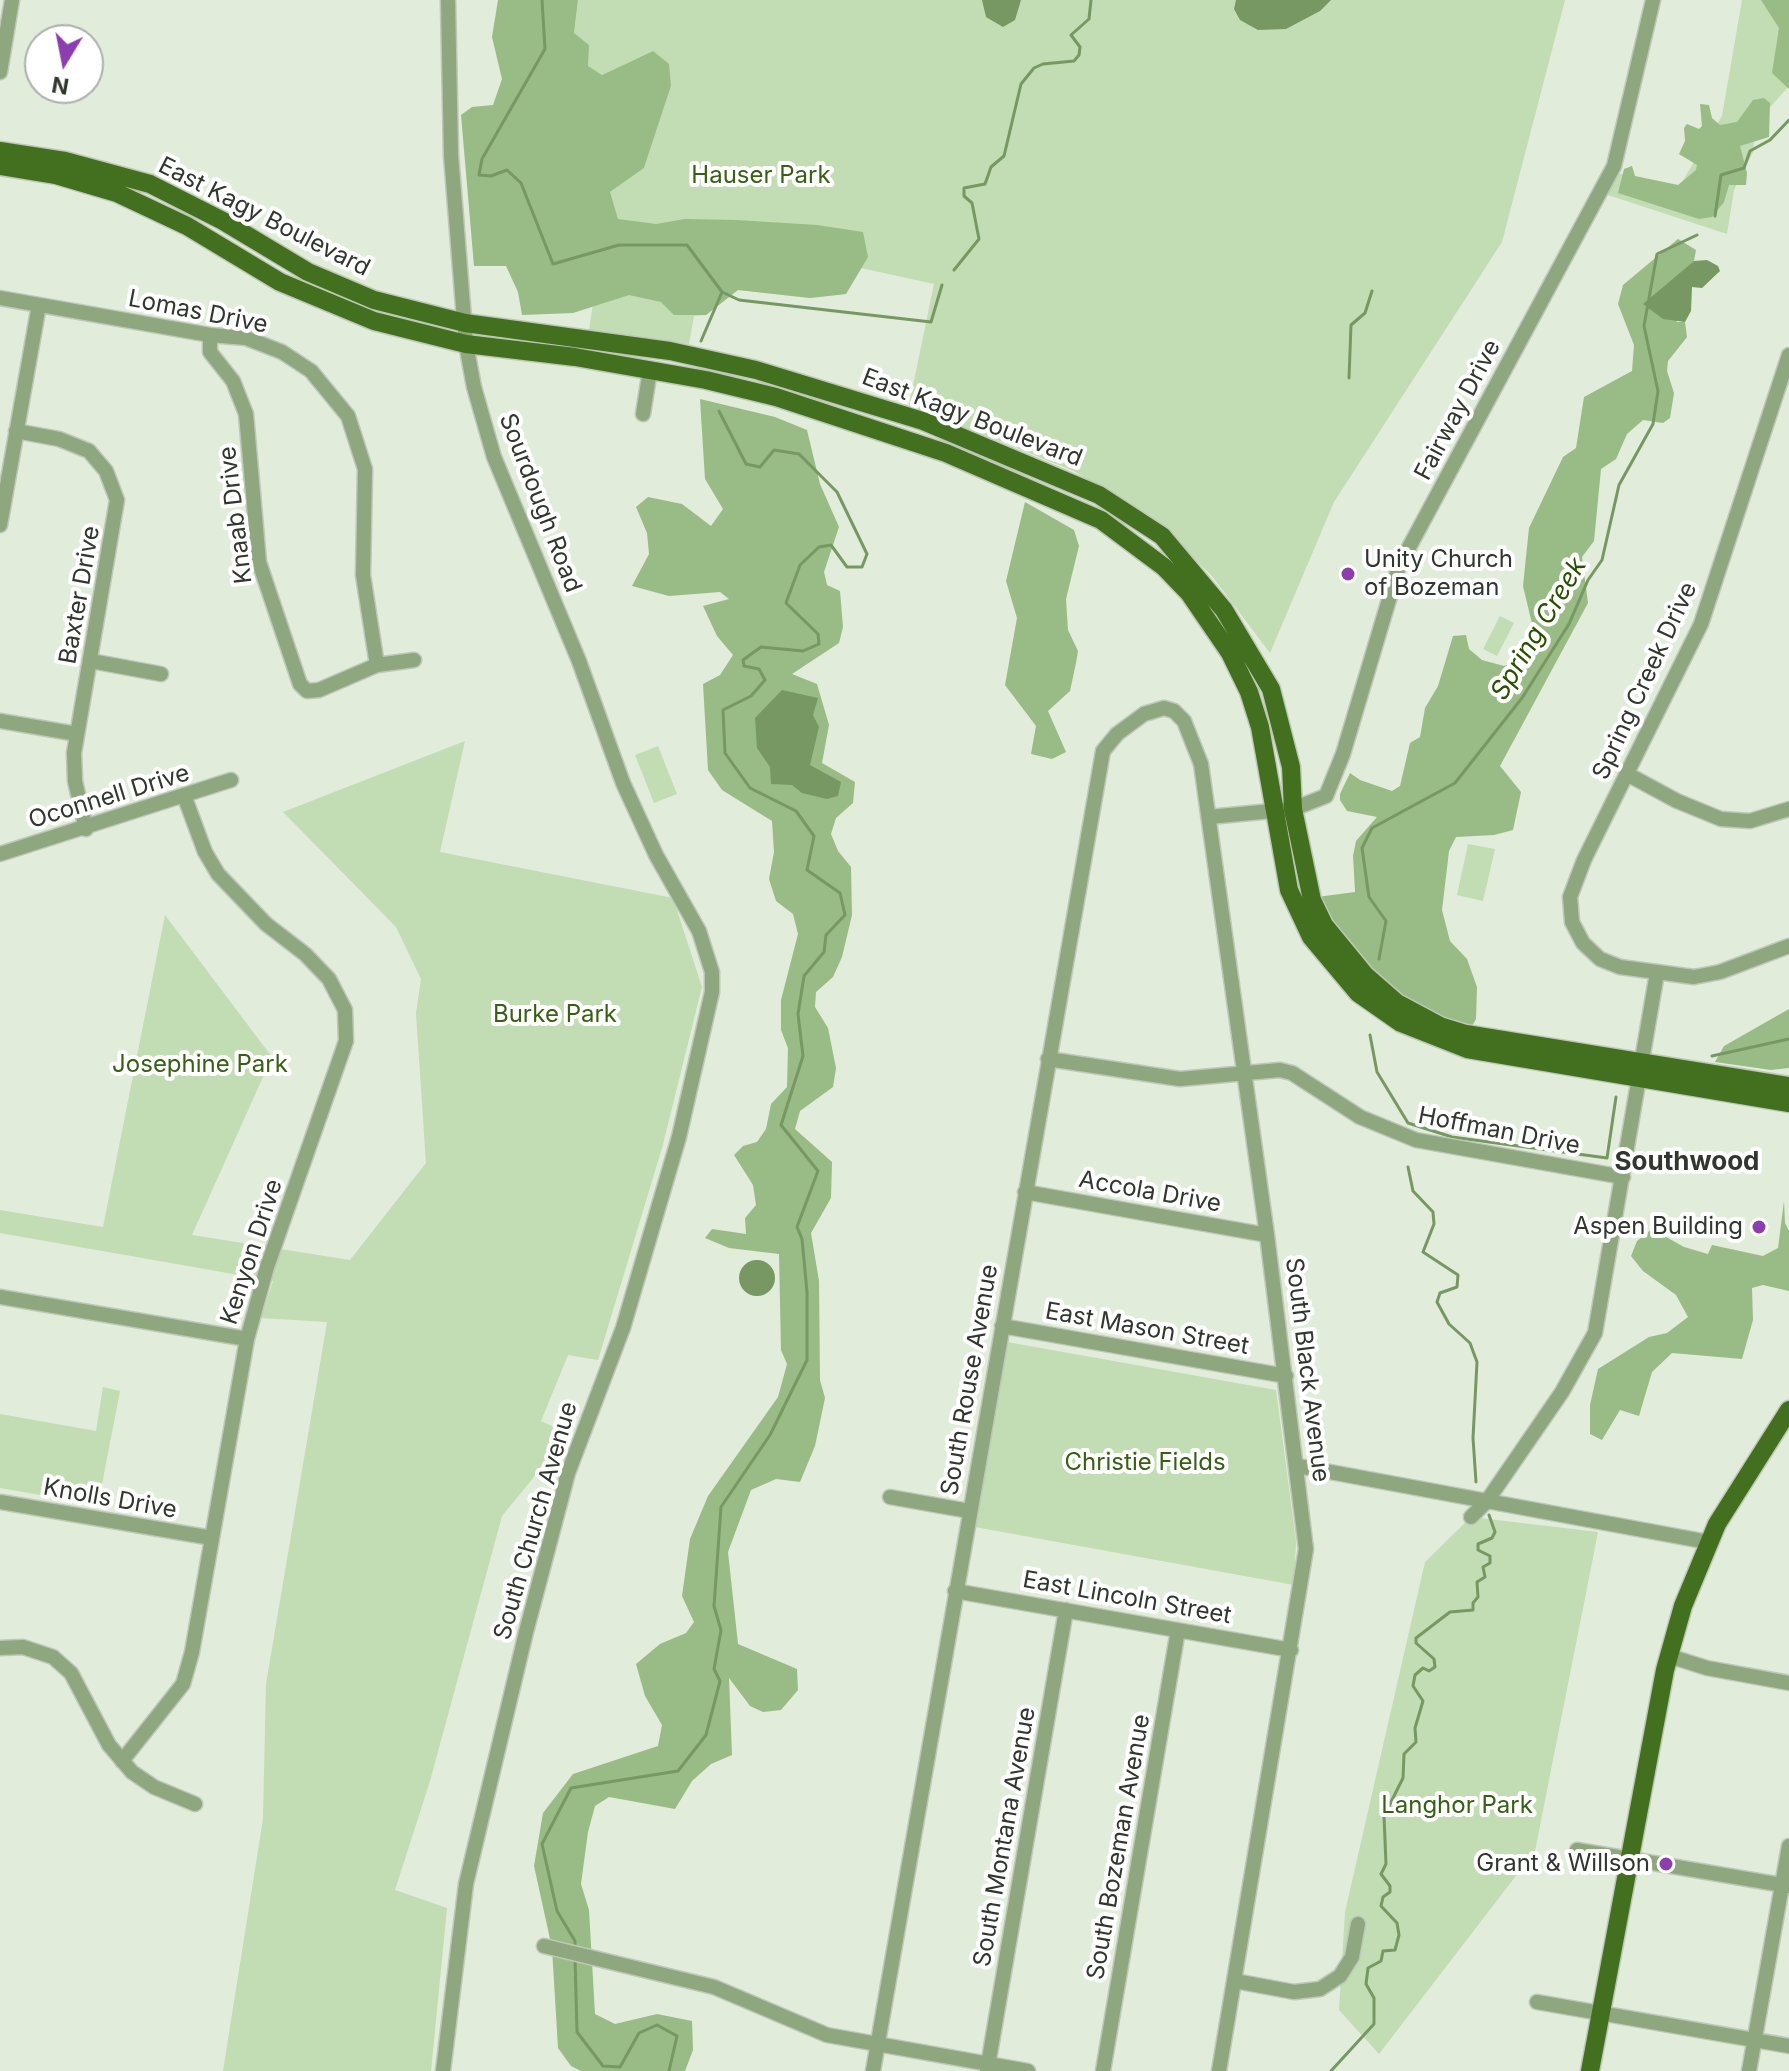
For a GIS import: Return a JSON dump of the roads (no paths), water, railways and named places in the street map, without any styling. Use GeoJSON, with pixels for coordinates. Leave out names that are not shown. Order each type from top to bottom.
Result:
{"type":"FeatureCollection","features":[{"type":"Feature","properties":{"kind":"main road","name":"East Kagy Boulevard"},"geometry":{"type":"LineString","coordinates":[[0,151],[65,161],[150,184],[336,285],[374,300],[465,323],[670,351],[756,370],[923,421],[1099,495],[1162,536],[1238,631],[1271,689],[1291,767],[1284,809]]}},
{"type":"Feature","properties":{"kind":"main road","name":"East Kagy Boulevard"},"geometry":{"type":"LineString","coordinates":[[0,166],[56,175],[117,193],[187,226],[280,282],[334,307],[466,344],[650,370],[776,397],[866,424],[1055,498],[1101,520],[1133,541],[1189,593],[1230,653],[1249,692],[1302,867],[1324,925],[1365,975],[1397,1003],[1440,1026],[1640,1070]]}},
{"type":"Feature","properties":{"kind":"main road"},"geometry":{"type":"LineString","coordinates":[[1640,1070],[1789,1086]]}},
{"type":"Feature","properties":{"kind":"main road"},"geometry":{"type":"LineString","coordinates":[[1640,1070],[1789,1103]]}},
{"type":"Feature","properties":{"kind":"main road"},"geometry":{"type":"LineString","coordinates":[[1590,2071],[1669,1656],[1683,1606],[1708,1542],[1753,1463],[1789,1410]]}},
{"type":"Feature","properties":{"kind":"street"},"geometry":{"type":"LineString","coordinates":[[0,72],[12,0]]}},
{"type":"Feature","properties":{"kind":"street","name":"Sourdough Road"},"geometry":{"type":"LineString","coordinates":[[448,0],[451,155],[466,344],[474,387],[507,491],[579,661],[637,817],[699,931],[712,972],[712,992]]}},
{"type":"Feature","properties":{"kind":"street","name":"Fairway Drive"},"geometry":{"type":"LineString","coordinates":[[1284,809],[1313,804],[1326,796],[1399,566],[1614,166],[1653,0]]}},
{"type":"Feature","properties":{"kind":"street","name":"Lomas Drive"},"geometry":{"type":"LineString","coordinates":[[0,298],[210,335],[246,338],[282,352],[311,371],[348,416],[365,469],[363,575],[377,665]]}},
{"type":"Feature","properties":{"kind":"street"},"geometry":{"type":"LineString","coordinates":[[0,525],[39,305]]}},
{"type":"Feature","properties":{"kind":"street","name":"Knaab Drive"},"geometry":{"type":"LineString","coordinates":[[210,335],[210,352],[233,381],[246,414],[259,562],[297,675],[307,691],[319,690],[377,665]]}},
{"type":"Feature","properties":{"kind":"street","name":"Spring Creek Drive"},"geometry":{"type":"LineString","coordinates":[[1789,355],[1701,624],[1573,886],[1570,909],[1577,933],[1592,953],[1620,967],[1683,977],[1707,975],[1789,946]]}},
{"type":"Feature","properties":{"kind":"street"},"geometry":{"type":"LineString","coordinates":[[643,414],[650,370]]}},
{"type":"Feature","properties":{"kind":"street","name":"Baxter Drive"},"geometry":{"type":"LineString","coordinates":[[16,431],[59,439],[89,451],[114,486],[117,512],[73,768],[86,829]]}},
{"type":"Feature","properties":{"kind":"street"},"geometry":{"type":"LineString","coordinates":[[377,665],[414,660]]}},
{"type":"Feature","properties":{"kind":"street"},"geometry":{"type":"LineString","coordinates":[[91,661],[161,674]]}},
{"type":"Feature","properties":{"kind":"street","name":"South Black Avenue"},"geometry":{"type":"LineString","coordinates":[[1144,714],[1164,708],[1174,711],[1184,721],[1201,764],[1286,1376],[1306,1549],[1219,2071]]}},
{"type":"Feature","properties":{"kind":"street","name":"South Rouse Avenue"},"geometry":{"type":"LineString","coordinates":[[873,2071],[1103,751],[1117,734],[1144,714]]}},
{"type":"Feature","properties":{"kind":"street"},"geometry":{"type":"LineString","coordinates":[[0,721],[77,734]]}},
{"type":"Feature","properties":{"kind":"street"},"geometry":{"type":"LineString","coordinates":[[1627,774],[1677,801],[1721,819],[1750,821],[1789,809]]}},
{"type":"Feature","properties":{"kind":"street","name":"Oconnell Drive"},"geometry":{"type":"LineString","coordinates":[[0,854],[185,798],[231,780]]}},
{"type":"Feature","properties":{"kind":"street","name":"Kenyon Drive"},"geometry":{"type":"LineString","coordinates":[[122,1761],[166,1710],[183,1684],[192,1652],[247,1339],[267,1267],[346,1041],[345,1010],[339,993],[321,968],[266,924],[218,874],[205,852],[185,798]]}},
{"type":"Feature","properties":{"kind":"street"},"geometry":{"type":"LineString","coordinates":[[1209,817],[1284,809]]}},
{"type":"Feature","properties":{"kind":"street"},"geometry":{"type":"LineString","coordinates":[[1471,1517],[1487,1501],[1584,1358],[1595,1333],[1657,973]]}},
{"type":"Feature","properties":{"kind":"street","name":"South Church Avenue"},"geometry":{"type":"LineString","coordinates":[[443,2071],[466,1884],[526,1632],[568,1473],[623,1328],[679,1137],[696,1074],[712,992]]}},
{"type":"Feature","properties":{"kind":"street","name":"Hoffman Drive"},"geometry":{"type":"LineString","coordinates":[[1048,1059],[1180,1079],[1264,1070],[1292,1073],[1360,1117],[1416,1140],[1623,1177]]}},
{"type":"Feature","properties":{"kind":"street","name":"Accola Drive"},"geometry":{"type":"LineString","coordinates":[[1025,1192],[1267,1235]]}},
{"type":"Feature","properties":{"kind":"street"},"geometry":{"type":"LineString","coordinates":[[0,1297],[247,1339]]}},
{"type":"Feature","properties":{"kind":"street","name":"East Mason Street"},"geometry":{"type":"LineString","coordinates":[[1002,1326],[1286,1376]]}},
{"type":"Feature","properties":{"kind":"street"},"geometry":{"type":"LineString","coordinates":[[1298,1466],[1708,1542]]}},
{"type":"Feature","properties":{"kind":"street"},"geometry":{"type":"LineString","coordinates":[[890,1497],[969,1511]]}},
{"type":"Feature","properties":{"kind":"street","name":"Knolls Drive"},"geometry":{"type":"LineString","coordinates":[[0,1502],[212,1538]]}},
{"type":"Feature","properties":{"kind":"street","name":"East Lincoln Street"},"geometry":{"type":"LineString","coordinates":[[955,1591],[1291,1650]]}},
{"type":"Feature","properties":{"kind":"street","name":"South Montana Avenue"},"geometry":{"type":"LineString","coordinates":[[988,2067],[1066,1610]]}},
{"type":"Feature","properties":{"kind":"street","name":"South Bozeman Avenue"},"geometry":{"type":"LineString","coordinates":[[1103,2071],[1178,1630]]}},
{"type":"Feature","properties":{"kind":"street"},"geometry":{"type":"LineString","coordinates":[[0,1648],[23,1647],[53,1657],[71,1673],[109,1745],[122,1761],[154,1787],[195,1804]]}},
{"type":"Feature","properties":{"kind":"street"},"geometry":{"type":"LineString","coordinates":[[1669,1656],[1707,1668],[1789,1683]]}},
{"type":"Feature","properties":{"kind":"street"},"geometry":{"type":"LineString","coordinates":[[1749,2071],[1786,1885],[1789,1846]]}},
{"type":"Feature","properties":{"kind":"street"},"geometry":{"type":"LineString","coordinates":[[1577,1850],[1786,1885]]}},
{"type":"Feature","properties":{"kind":"street"},"geometry":{"type":"LineString","coordinates":[[1235,1981],[1294,1992],[1320,1989],[1340,1976],[1352,1957],[1358,1924]]}},
{"type":"Feature","properties":{"kind":"street"},"geometry":{"type":"LineString","coordinates":[[544,1946],[714,1987],[827,2035],[988,2067],[1028,2071]]}},
{"type":"Feature","properties":{"kind":"street"},"geometry":{"type":"LineString","coordinates":[[1537,2002],[1789,2046]]}},
{"type":"Feature","properties":{"kind":"waterway"},"geometry":{"type":"LineString","coordinates":[[542,0],[545,49],[482,159],[479,175],[491,176],[507,170],[521,183],[553,264],[619,245],[687,245],[722,292],[739,300],[931,322],[942,285]]}},
{"type":"Feature","properties":{"kind":"waterway"},"geometry":{"type":"LineString","coordinates":[[954,270],[979,239],[972,203],[964,196],[964,188],[985,184],[991,167],[1004,156],[1021,84],[1034,68],[1074,61],[1079,55],[1080,47],[1071,35],[1089,19],[1091,0]]}},
{"type":"Feature","properties":{"kind":"waterway","name":"Spring Creek"},"geometry":{"type":"LineString","coordinates":[[1715,216],[1721,175],[1744,168],[1750,151],[1770,140],[1789,120]]}},
{"type":"Feature","properties":{"kind":"waterway","name":"Spring Creek"},"geometry":{"type":"LineString","coordinates":[[1379,959],[1386,921],[1369,897],[1362,848],[1372,828],[1455,783],[1522,698],[1569,624],[1588,580],[1602,560],[1619,485],[1653,424],[1658,391],[1644,326],[1657,254],[1697,235]]}},
{"type":"Feature","properties":{"kind":"waterway"},"geometry":{"type":"LineString","coordinates":[[1349,378],[1351,325],[1365,313],[1372,291]]}},
{"type":"Feature","properties":{"kind":"waterway"},"geometry":{"type":"LineString","coordinates":[[701,341],[722,292]]}},
{"type":"Feature","properties":{"kind":"waterway"},"geometry":{"type":"LineString","coordinates":[[575,1949],[575,1941],[557,1911],[542,1844],[571,1788],[678,1771],[706,1735],[720,1681],[714,1669],[721,1630],[714,1606],[721,1507],[770,1435],[807,1360],[807,1292],[802,1239],[797,1227],[818,1171],[781,1125],[803,1056],[798,1014],[804,976],[824,952],[826,935],[845,915],[840,893],[807,870],[814,836],[796,811],[750,788],[725,753],[723,710],[751,696],[765,680],[759,669],[744,666],[743,660],[761,647],[803,651],[819,644],[818,634],[786,603],[800,565],[819,547],[831,545],[847,567],[862,567],[867,554],[837,492],[799,454],[774,450],[760,467],[746,464],[719,411]]}},
{"type":"Feature","properties":{"kind":"waterway"},"geometry":{"type":"LineString","coordinates":[[1370,1035],[1377,1072],[1408,1123],[1452,1137],[1607,1158],[1616,1097]]}},
{"type":"Feature","properties":{"kind":"waterway"},"geometry":{"type":"LineString","coordinates":[[1712,1056],[1789,1039]]}},
{"type":"Feature","properties":{"kind":"waterway","name":"Spring Creek"},"geometry":{"type":"LineString","coordinates":[[1408,1167],[1413,1191],[1433,1212],[1434,1224],[1423,1252],[1458,1275],[1457,1287],[1440,1293],[1437,1302],[1449,1324],[1470,1343],[1477,1362],[1473,1438],[1476,1482]]}},
{"type":"Feature","properties":{"kind":"waterway","name":"Spring Creek"},"geometry":{"type":"LineString","coordinates":[[1331,2071],[1374,2024],[1374,1998],[1366,1984],[1368,1968],[1381,1961],[1383,1951],[1395,1950],[1399,1935],[1397,1923],[1381,1906],[1383,1897],[1390,1892],[1390,1886],[1381,1874],[1386,1864],[1384,1816],[1403,1778],[1404,1754],[1416,1742],[1415,1728],[1423,1701],[1413,1686],[1415,1675],[1423,1668],[1429,1671],[1435,1667],[1434,1659],[1416,1643],[1416,1638],[1450,1612],[1473,1610],[1473,1603],[1478,1597],[1477,1582],[1485,1577],[1483,1567],[1490,1563],[1490,1556],[1478,1550],[1478,1544],[1492,1538],[1495,1532],[1489,1515]]}},
{"type":"Feature","properties":{"kind":"waterway"},"geometry":{"type":"LineString","coordinates":[[575,1957],[577,2032],[603,2066],[620,2067],[639,2033],[657,2025],[677,2036],[669,2071]]}},
{"type":"Feature","properties":{"kind":"place","name":"Unity Church of Bozeman"},"geometry":{"type":"Point","coordinates":[1348,574]}},
{"type":"Feature","properties":{"kind":"place","name":"Aspen Building"},"geometry":{"type":"Point","coordinates":[1759,1227]}},
{"type":"Feature","properties":{"kind":"place","name":"Grant & Willson"},"geometry":{"type":"Point","coordinates":[1666,1864]}},
{"type":"Feature","properties":{"kind":"district","name":"Southwood"},"geometry":{"type":"Point","coordinates":[1687,1162]}},
{"type":"Feature","properties":{"kind":"park label","name":"Hauser Park"},"geometry":{"type":"Point","coordinates":[761,176]}},
{"type":"Feature","properties":{"kind":"park label","name":"Burke Park"},"geometry":{"type":"Point","coordinates":[555,1015]}},
{"type":"Feature","properties":{"kind":"park label","name":"Josephine Park"},"geometry":{"type":"Point","coordinates":[200,1065]}},
{"type":"Feature","properties":{"kind":"park label","name":"Christie Fields"},"geometry":{"type":"Point","coordinates":[1145,1463]}},
{"type":"Feature","properties":{"kind":"park label","name":"Langhor Park"},"geometry":{"type":"Point","coordinates":[1457,1806]}}]}
